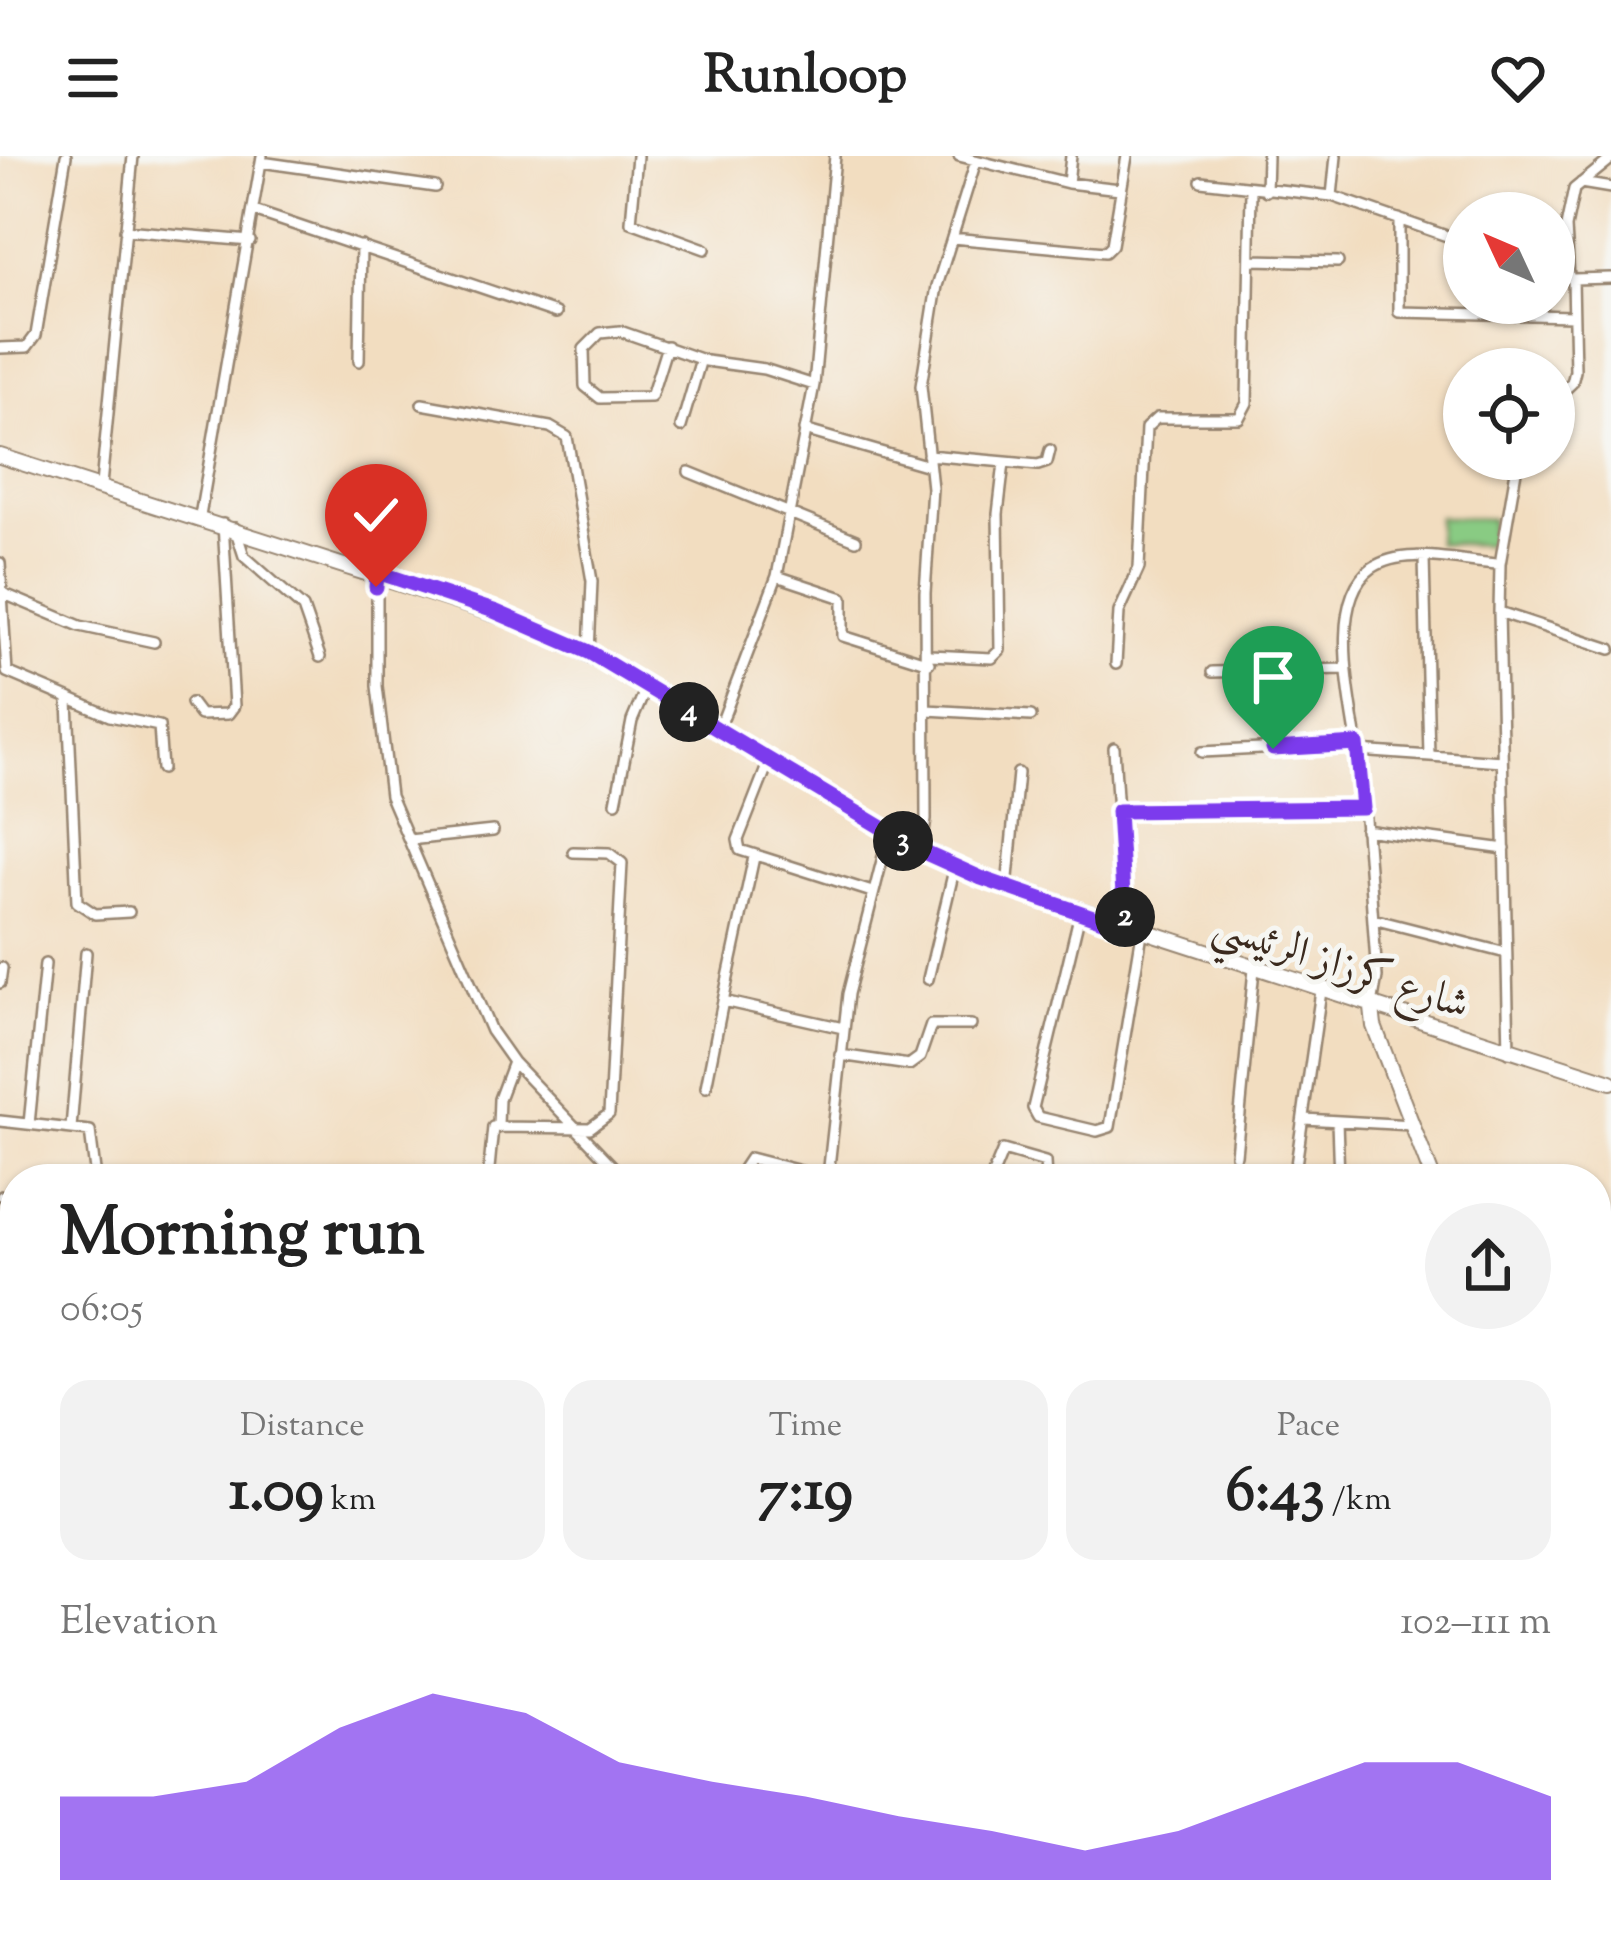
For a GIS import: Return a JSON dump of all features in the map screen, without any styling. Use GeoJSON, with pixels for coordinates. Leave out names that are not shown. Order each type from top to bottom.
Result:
{"type":"FeatureCollection","features":[{"type":"Feature","properties":{"kind":"street"},"geometry":{"type":"LineString","coordinates":[[0,348],[27,347],[36,335],[66,156]]}},
{"type":"Feature","properties":{"kind":"street"},"geometry":{"type":"LineString","coordinates":[[101,485],[116,373],[133,156]]}},
{"type":"Feature","properties":{"kind":"street"},"geometry":{"type":"LineString","coordinates":[[637,156],[632,222],[705,249]]}},
{"type":"Feature","properties":{"kind":"street"},"geometry":{"type":"LineString","coordinates":[[719,730],[777,576],[814,385],[835,156]]}},
{"type":"Feature","properties":{"kind":"street"},"geometry":{"type":"LineString","coordinates":[[959,156],[1068,183],[1120,189]]}},
{"type":"Feature","properties":{"kind":"street"},"geometry":{"type":"LineString","coordinates":[[1068,183],[1071,156]]}},
{"type":"Feature","properties":{"kind":"street"},"geometry":{"type":"LineString","coordinates":[[952,238],[1101,254],[1112,245],[1127,156]]}},
{"type":"Feature","properties":{"kind":"street"},"geometry":{"type":"LineString","coordinates":[[1266,191],[1267,156]]}},
{"type":"Feature","properties":{"kind":"street"},"geometry":{"type":"LineString","coordinates":[[1332,196],[1336,156]]}},
{"type":"Feature","properties":{"kind":"street"},"geometry":{"type":"LineString","coordinates":[[200,517],[262,159],[435,187]]}},
{"type":"Feature","properties":{"kind":"street"},"geometry":{"type":"LineString","coordinates":[[1575,199],[1581,182],[1611,159]]}},
{"type":"Feature","properties":{"kind":"street"},"geometry":{"type":"LineString","coordinates":[[921,851],[929,659],[925,593],[929,460],[921,386],[933,303],[976,161]]}},
{"type":"Feature","properties":{"kind":"street"},"geometry":{"type":"LineString","coordinates":[[1201,181],[1332,196],[1443,235]]}},
{"type":"Feature","properties":{"kind":"street"},"geometry":{"type":"LineString","coordinates":[[1581,182],[1611,188]]}},
{"type":"Feature","properties":{"kind":"street"},"geometry":{"type":"LineString","coordinates":[[1116,664],[1119,612],[1139,568],[1146,428],[1157,418],[1231,420],[1243,415],[1251,371],[1251,189]]}},
{"type":"Feature","properties":{"kind":"street"},"geometry":{"type":"LineString","coordinates":[[254,211],[556,313]]}},
{"type":"Feature","properties":{"kind":"street"},"geometry":{"type":"LineString","coordinates":[[1399,219],[1400,312],[1443,313]]}},
{"type":"Feature","properties":{"kind":"street"},"geometry":{"type":"LineString","coordinates":[[125,230],[250,241]]}},
{"type":"Feature","properties":{"kind":"street"},"geometry":{"type":"LineString","coordinates":[[359,362],[361,246]]}},
{"type":"Feature","properties":{"kind":"street"},"geometry":{"type":"LineString","coordinates":[[1252,260],[1338,262]]}},
{"type":"Feature","properties":{"kind":"street"},"geometry":{"type":"LineString","coordinates":[[1575,279],[1611,278]]}},
{"type":"Feature","properties":{"kind":"street"},"geometry":{"type":"LineString","coordinates":[[667,346],[651,397],[600,398],[585,386],[584,349],[600,333],[620,331],[667,346],[701,359],[764,369],[814,385]]}},
{"type":"Feature","properties":{"kind":"street"},"geometry":{"type":"LineString","coordinates":[[681,427],[701,359]]}},
{"type":"Feature","properties":{"kind":"street"},"geometry":{"type":"LineString","coordinates":[[422,404],[550,427],[567,437],[592,581],[589,652]]}},
{"type":"Feature","properties":{"kind":"street"},"geometry":{"type":"LineString","coordinates":[[805,430],[929,460],[1044,464],[1050,450]]}},
{"type":"Feature","properties":{"kind":"street","name":"شارع كرزاز الرئيسي"},"geometry":{"type":"LineString","coordinates":[[0,456],[494,611],[589,652],[889,833],[1007,888],[1611,1082]]}},
{"type":"Feature","properties":{"kind":"street"},"geometry":{"type":"LineString","coordinates":[[777,576],[843,598],[843,636],[929,659],[992,658],[1000,650],[998,501],[1004,464]]}},
{"type":"Feature","properties":{"kind":"street"},"geometry":{"type":"LineString","coordinates":[[689,472],[789,508],[856,540]]}},
{"type":"Feature","properties":{"kind":"street"},"geometry":{"type":"LineString","coordinates":[[1509,1052],[1499,612],[1500,564],[1514,480]]}},
{"type":"Feature","properties":{"kind":"street"},"geometry":{"type":"LineString","coordinates":[[229,526],[244,556],[303,608],[320,657]]}},
{"type":"Feature","properties":{"kind":"street"},"geometry":{"type":"LineString","coordinates":[[191,703],[200,715],[228,714],[234,706],[229,526]]}},
{"type":"Feature","properties":{"kind":"street"},"geometry":{"type":"LineString","coordinates":[[1424,558],[1430,756]]}},
{"type":"Feature","properties":{"kind":"street"},"geometry":{"type":"LineString","coordinates":[[1427,1164],[1374,1026],[1377,977],[1346,669],[1352,604],[1364,575],[1392,559],[1500,564]]}},
{"type":"Feature","properties":{"kind":"street"},"geometry":{"type":"LineString","coordinates":[[0,562],[7,672],[68,701],[159,726],[163,769]]}},
{"type":"Feature","properties":{"kind":"street"},"geometry":{"type":"LineString","coordinates":[[377,572],[382,748],[390,796],[490,1031],[513,1062],[612,1164]]}},
{"type":"Feature","properties":{"kind":"street"},"geometry":{"type":"LineString","coordinates":[[2,592],[80,626],[154,642]]}},
{"type":"Feature","properties":{"kind":"street"},"geometry":{"type":"LineString","coordinates":[[1499,612],[1611,650]]}},
{"type":"Feature","properties":{"kind":"street"},"geometry":{"type":"LineString","coordinates":[[1212,672],[1346,669]]}},
{"type":"Feature","properties":{"kind":"street"},"geometry":{"type":"LineString","coordinates":[[616,802],[632,721],[646,686]]}},
{"type":"Feature","properties":{"kind":"street"},"geometry":{"type":"LineString","coordinates":[[68,701],[77,902],[95,914],[129,912]]}},
{"type":"Feature","properties":{"kind":"street"},"geometry":{"type":"LineString","coordinates":[[927,710],[1031,716]]}},
{"type":"Feature","properties":{"kind":"street"},"geometry":{"type":"LineString","coordinates":[[1202,752],[1357,747],[1502,761]]}},
{"type":"Feature","properties":{"kind":"street"},"geometry":{"type":"LineString","coordinates":[[1114,748],[1125,928]]}},
{"type":"Feature","properties":{"kind":"street"},"geometry":{"type":"LineString","coordinates":[[770,761],[738,841],[740,850],[872,892]]}},
{"type":"Feature","properties":{"kind":"street"},"geometry":{"type":"LineString","coordinates":[[1007,888],[1018,773]]}},
{"type":"Feature","properties":{"kind":"street"},"geometry":{"type":"LineString","coordinates":[[1118,811],[1363,808]]}},
{"type":"Feature","properties":{"kind":"street"},"geometry":{"type":"LineString","coordinates":[[1364,830],[1505,849]]}},
{"type":"Feature","properties":{"kind":"street"},"geometry":{"type":"LineString","coordinates":[[409,840],[493,831]]}},
{"type":"Feature","properties":{"kind":"street"},"geometry":{"type":"LineString","coordinates":[[829,1164],[843,1028],[889,833]]}},
{"type":"Feature","properties":{"kind":"street"},"geometry":{"type":"LineString","coordinates":[[489,1164],[490,1132],[498,1125],[580,1128],[598,1126],[609,1114],[622,869],[617,855],[573,852]]}},
{"type":"Feature","properties":{"kind":"street"},"geometry":{"type":"LineString","coordinates":[[706,1087],[754,857]]}},
{"type":"Feature","properties":{"kind":"street"},"geometry":{"type":"LineString","coordinates":[[928,979],[955,866]]}},
{"type":"Feature","properties":{"kind":"street"},"geometry":{"type":"LineString","coordinates":[[1080,913],[1034,1108],[1038,1117],[1096,1131],[1110,1127],[1142,933]]}},
{"type":"Feature","properties":{"kind":"street"},"geometry":{"type":"LineString","coordinates":[[1372,919],[1507,953]]}},
{"type":"Feature","properties":{"kind":"street"},"geometry":{"type":"LineString","coordinates":[[70,1128],[86,953]]}},
{"type":"Feature","properties":{"kind":"street"},"geometry":{"type":"LineString","coordinates":[[29,1124],[45,964]]}},
{"type":"Feature","properties":{"kind":"street"},"geometry":{"type":"LineString","coordinates":[[0,983],[2,968]]}},
{"type":"Feature","properties":{"kind":"street"},"geometry":{"type":"LineString","coordinates":[[1235,1155],[1254,969]]}},
{"type":"Feature","properties":{"kind":"street"},"geometry":{"type":"LineString","coordinates":[[1296,1164],[1322,991]]}},
{"type":"Feature","properties":{"kind":"street"},"geometry":{"type":"LineString","coordinates":[[723,1001],[843,1028]]}},
{"type":"Feature","properties":{"kind":"street"},"geometry":{"type":"LineString","coordinates":[[840,1055],[909,1065],[920,1057],[931,1025],[971,1025]]}},
{"type":"Feature","properties":{"kind":"street"},"geometry":{"type":"LineString","coordinates":[[498,1125],[499,1100],[513,1062]]}},
{"type":"Feature","properties":{"kind":"street"},"geometry":{"type":"LineString","coordinates":[[1304,1119],[1412,1125]]}},
{"type":"Feature","properties":{"kind":"street"},"geometry":{"type":"LineString","coordinates":[[0,1121],[90,1130],[94,1164]]}},
{"type":"Feature","properties":{"kind":"street"},"geometry":{"type":"LineString","coordinates":[[1336,1121],[1338,1164]]}},
{"type":"Feature","properties":{"kind":"street"},"geometry":{"type":"LineString","coordinates":[[997,1164],[1003,1150],[1046,1164]]}},
{"type":"Feature","properties":{"kind":"street"},"geometry":{"type":"LineString","coordinates":[[746,1164],[750,1158],[775,1164]]}},
{"type":"Feature","properties":{"kind":"green space"},"geometry":{"type":"Polygon","coordinates":[[[1438,517],[1491,519],[1490,545],[1437,543],[1438,517]]]}},
{"type":"Feature","properties":{"kind":"route"},"geometry":{"type":"LineString","coordinates":[[376,587],[377,572],[494,611],[575,646],[921,851],[1017,892],[1125,928],[1118,811],[1363,808],[1357,744],[1273,749]]}}]}
